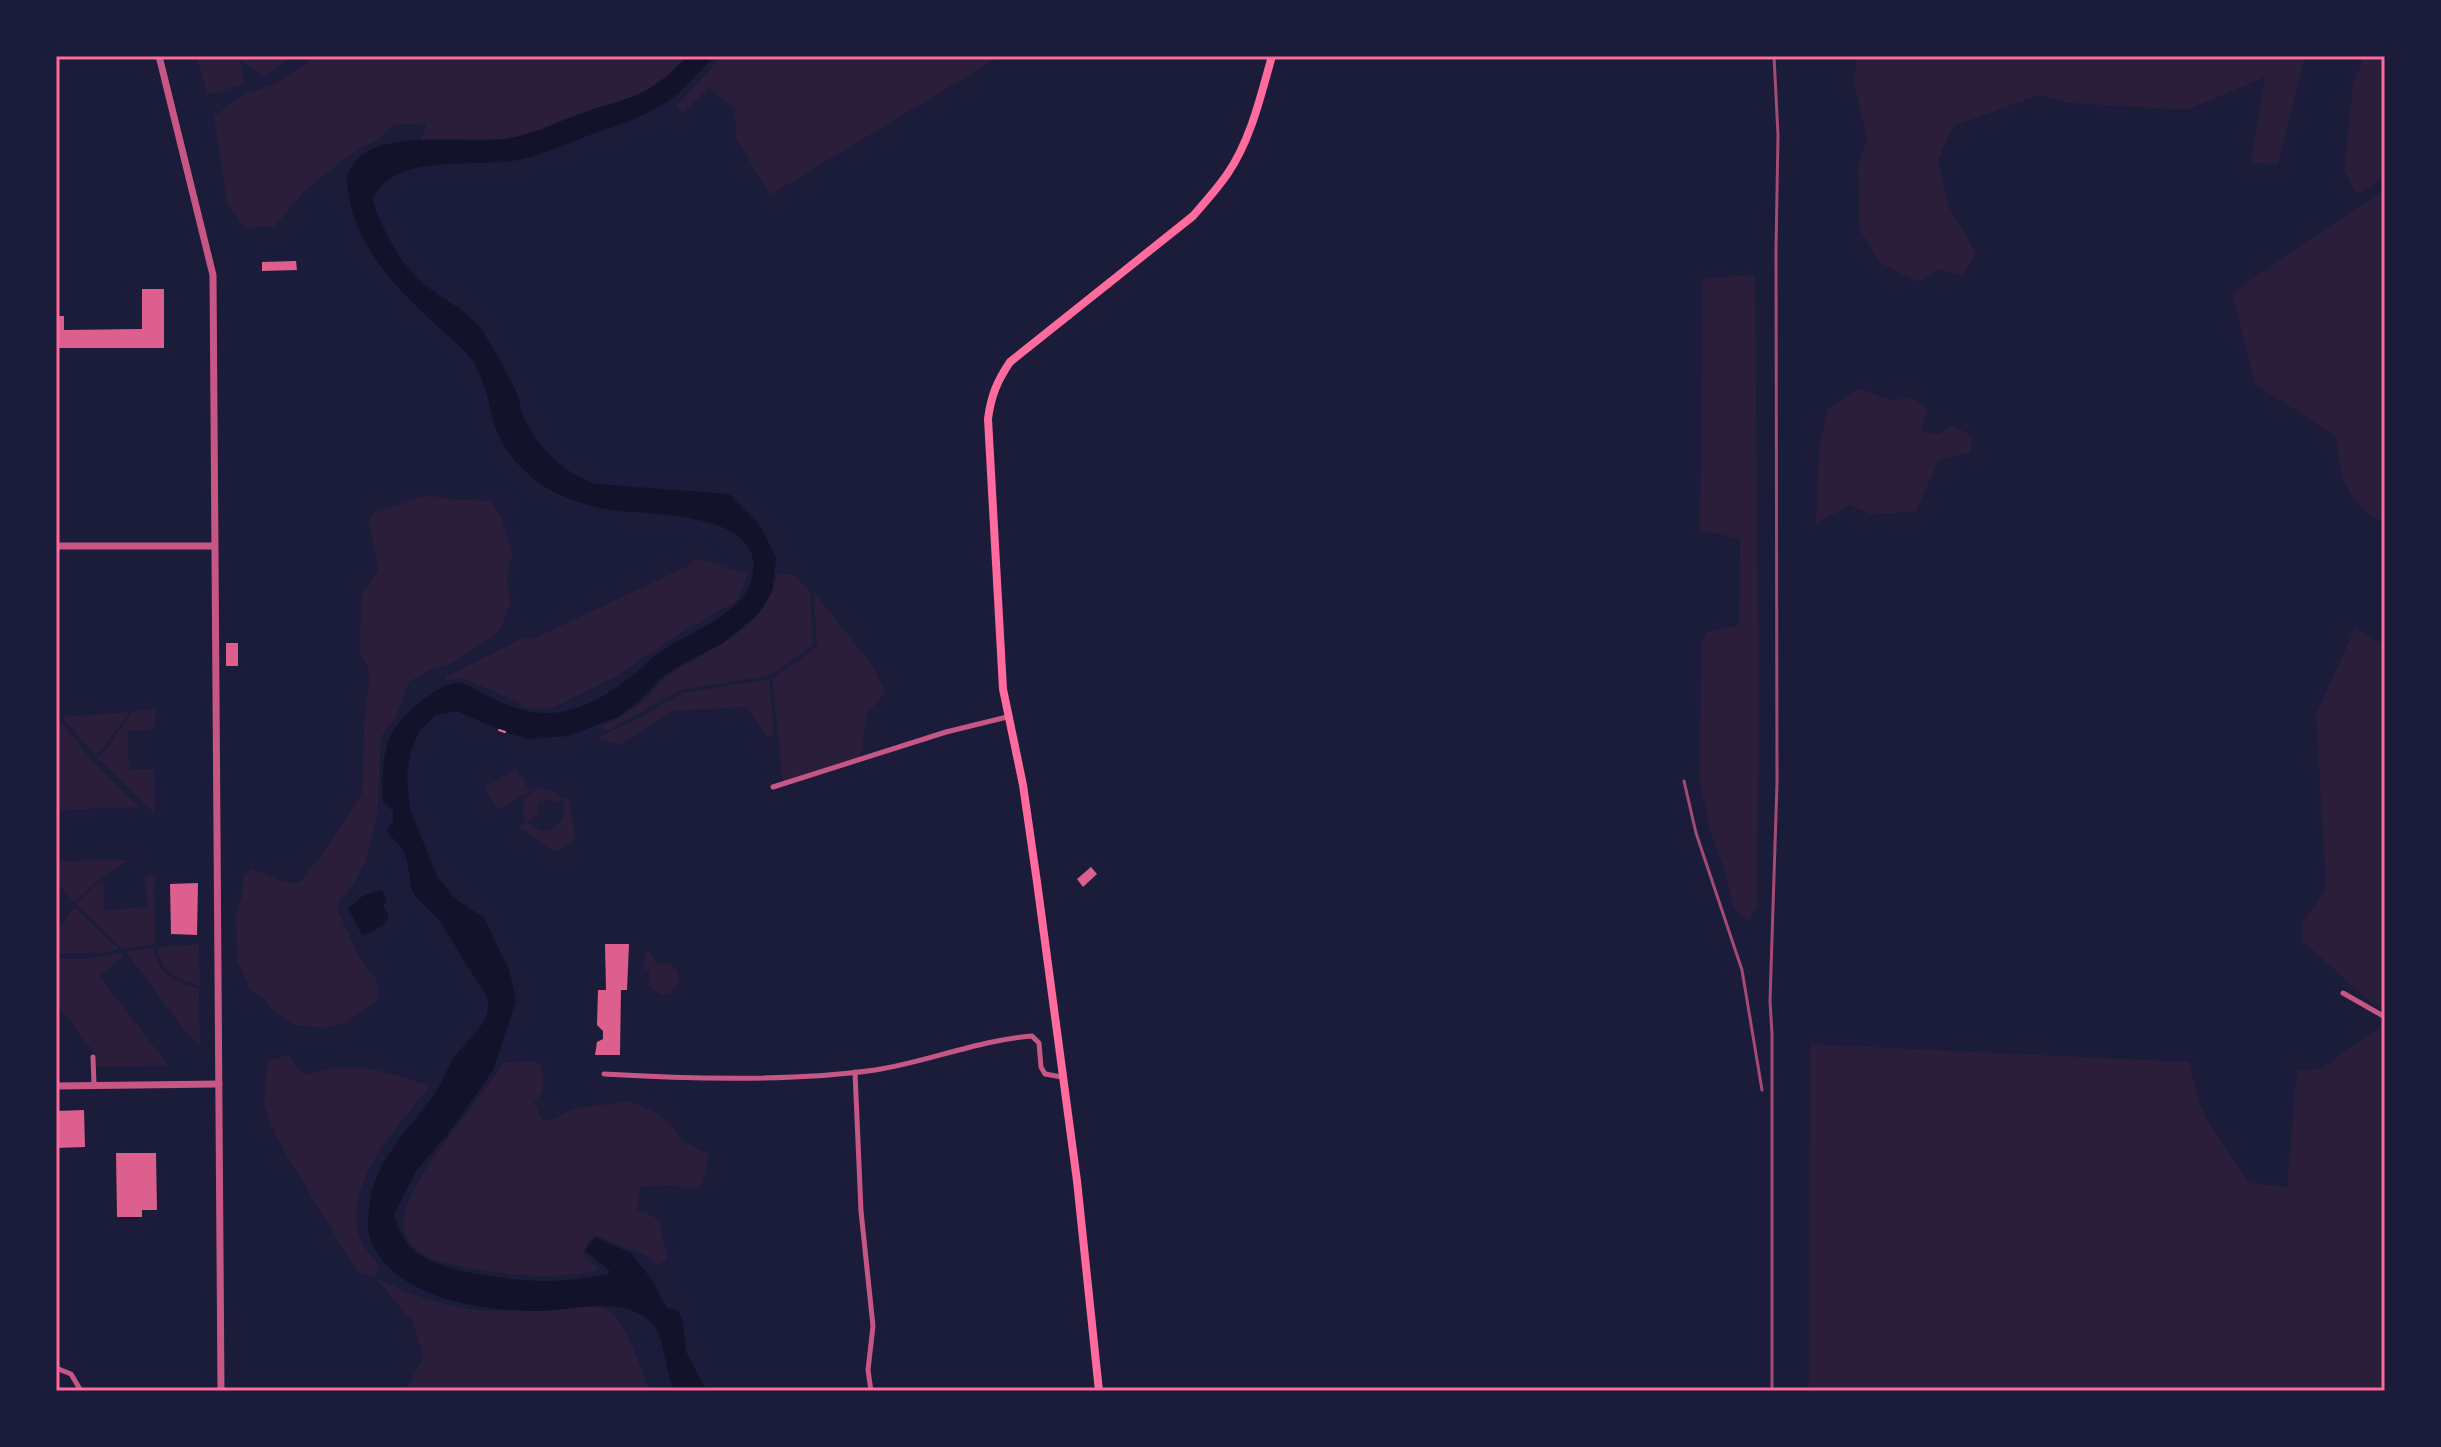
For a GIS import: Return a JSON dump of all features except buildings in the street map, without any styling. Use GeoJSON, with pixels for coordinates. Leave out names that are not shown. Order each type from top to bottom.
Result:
{"type":"FeatureCollection","features":[{"type":"Feature","properties":{"kind":"main road"},"geometry":{"type":"LineString","coordinates":[[1099,1391],[1077,1181],[1023,785],[1007,717],[997,618],[988,419],[998,379],[1010,362],[1164,241],[1203,205],[1230,170],[1252,121],[1272,56]]}},
{"type":"Feature","properties":{"kind":"street"},"geometry":{"type":"LineString","coordinates":[[159,56],[213,275],[221,1391]]}},
{"type":"Feature","properties":{"kind":"street"},"geometry":{"type":"LineString","coordinates":[[56,546],[214,546]]}},
{"type":"Feature","properties":{"kind":"street"},"geometry":{"type":"LineString","coordinates":[[773,787],[946,732],[1007,717]]}},
{"type":"Feature","properties":{"kind":"street"},"geometry":{"type":"LineString","coordinates":[[2343,993],[2385,1017]]}},
{"type":"Feature","properties":{"kind":"street"},"geometry":{"type":"LineString","coordinates":[[604,1074],[729,1077],[855,1072],[1006,1038],[1032,1036],[1039,1043],[1041,1067],[1045,1074],[1062,1077]]}},
{"type":"Feature","properties":{"kind":"street"},"geometry":{"type":"LineString","coordinates":[[93,1057],[94,1085]]}},
{"type":"Feature","properties":{"kind":"street"},"geometry":{"type":"LineString","coordinates":[[855,1072],[861,1211],[873,1326],[868,1370],[871,1391]]}},
{"type":"Feature","properties":{"kind":"street"},"geometry":{"type":"LineString","coordinates":[[56,1086],[219,1084]]}},
{"type":"Feature","properties":{"kind":"street"},"geometry":{"type":"LineString","coordinates":[[56,1368],[71,1374],[81,1391]]}},
{"type":"Feature","properties":{"kind":"path"},"geometry":{"type":"LineString","coordinates":[[499,730],[505,732]]}},
{"type":"Feature","properties":{"kind":"shaded area"},"geometry":{"type":"Polygon","coordinates":[[[196,56],[291,56],[265,76],[240,60],[244,84],[208,95],[196,56]]]}},
{"type":"Feature","properties":{"kind":"shaded area"},"geometry":{"type":"Polygon","coordinates":[[[318,56],[687,56],[672,73],[643,93],[538,131],[506,139],[421,141],[427,123],[393,125],[381,139],[357,149],[304,191],[275,226],[245,228],[227,202],[214,116],[245,94],[274,84],[318,56]]]}},
{"type":"Feature","properties":{"kind":"shaded area"},"geometry":{"type":"Polygon","coordinates":[[[687,56],[715,56],[673,97],[647,113],[521,159],[415,168],[397,174],[383,184],[372,199],[387,235],[408,268],[426,286],[471,318],[483,332],[516,391],[523,417],[554,459],[574,474],[596,484],[729,494],[760,525],[776,558],[772,592],[759,613],[722,644],[661,678],[618,717],[568,736],[528,739],[456,711],[436,715],[419,731],[411,751],[407,775],[410,810],[438,878],[453,897],[484,918],[509,970],[516,1001],[493,1070],[451,1130],[416,1171],[394,1214],[401,1234],[414,1251],[441,1265],[480,1275],[520,1280],[559,1281],[607,1275],[610,1271],[585,1250],[596,1238],[631,1253],[651,1279],[667,1308],[678,1310],[683,1323],[686,1352],[707,1391],[674,1391],[656,1328],[640,1314],[612,1306],[535,1311],[492,1308],[447,1299],[406,1281],[389,1268],[376,1251],[368,1221],[377,1177],[392,1149],[436,1091],[453,1059],[482,1025],[488,1004],[482,988],[440,922],[413,891],[406,855],[387,830],[393,821],[393,811],[383,802],[383,777],[386,751],[395,727],[432,693],[461,683],[507,705],[534,712],[563,712],[583,706],[612,691],[658,653],[710,624],[733,607],[748,589],[753,563],[747,545],[731,531],[709,522],[612,510],[582,503],[554,492],[526,473],[499,436],[484,385],[473,361],[408,298],[372,254],[355,220],[347,183],[352,166],[364,154],[380,146],[422,140],[487,140],[524,135],[639,94],[653,87],[687,56]]]}},
{"type":"Feature","properties":{"kind":"shaded area"},"geometry":{"type":"Polygon","coordinates":[[[722,56],[1001,56],[770,195],[736,138],[735,109],[709,88],[683,113],[676,107],[722,56]]]}},
{"type":"Feature","properties":{"kind":"shaded area"},"geometry":{"type":"Polygon","coordinates":[[[1857,56],[2305,56],[2278,164],[2251,163],[2265,77],[2187,110],[2068,103],[2039,95],[1954,126],[1938,159],[1948,205],[1976,253],[1962,276],[1939,269],[1917,282],[1881,263],[1859,229],[1858,165],[1867,140],[1854,83],[1857,56]]]}},
{"type":"Feature","properties":{"kind":"shaded area"},"geometry":{"type":"Polygon","coordinates":[[[2364,56],[2385,56],[2385,177],[2357,194],[2344,171],[2353,85],[2364,56]]]}},
{"type":"Feature","properties":{"kind":"shaded area"},"geometry":{"type":"Polygon","coordinates":[[[2385,190],[2385,524],[2361,507],[2347,488],[2336,437],[2255,384],[2232,293],[2385,190]]]}},
{"type":"Feature","properties":{"kind":"shaded area"},"geometry":{"type":"Polygon","coordinates":[[[1755,275],[1759,700],[1757,905],[1750,920],[1734,909],[1710,830],[1700,780],[1701,644],[1706,632],[1739,625],[1740,539],[1700,530],[1703,278],[1755,275]]]}},
{"type":"Feature","properties":{"kind":"shaded area"},"geometry":{"type":"Polygon","coordinates":[[[1859,388],[1892,400],[1910,398],[1928,410],[1920,431],[1939,434],[1952,425],[1972,436],[1971,452],[1938,461],[1916,512],[1870,514],[1849,505],[1816,524],[1819,449],[1827,410],[1859,388]]]}},
{"type":"Feature","properties":{"kind":"shaded area"},"geometry":{"type":"Polygon","coordinates":[[[428,495],[490,501],[501,518],[511,550],[507,583],[511,602],[502,626],[491,638],[452,663],[429,670],[409,682],[398,712],[381,737],[378,812],[365,863],[336,907],[361,961],[376,978],[378,1000],[346,1023],[322,1028],[296,1025],[277,1014],[250,989],[237,960],[236,913],[242,897],[243,877],[252,868],[286,883],[300,882],[362,793],[364,724],[370,673],[359,650],[362,592],[378,571],[369,520],[374,513],[428,495]]]}},
{"type":"Feature","properties":{"kind":"shaded area"},"geometry":{"type":"Polygon","coordinates":[[[695,558],[748,574],[737,601],[672,638],[618,675],[551,709],[524,708],[518,702],[463,678],[447,680],[445,677],[523,638],[535,638],[690,565],[695,558]]]}},
{"type":"Feature","properties":{"kind":"shaded area"},"geometry":{"type":"Polygon","coordinates":[[[777,573],[794,575],[810,591],[813,645],[769,676],[681,690],[605,732],[602,726],[639,704],[665,678],[733,637],[747,625],[760,612],[777,573]]]}},
{"type":"Feature","properties":{"kind":"shaded area"},"geometry":{"type":"Polygon","coordinates":[[[814,593],[873,666],[885,692],[867,714],[861,757],[783,783],[772,679],[817,647],[814,593]]]}},
{"type":"Feature","properties":{"kind":"shaded area"},"geometry":{"type":"Polygon","coordinates":[[[2355,628],[2385,645],[2385,1009],[2369,1001],[2303,941],[2303,922],[2326,887],[2316,715],[2355,628]]]}},
{"type":"Feature","properties":{"kind":"shaded area"},"geometry":{"type":"Polygon","coordinates":[[[769,679],[774,734],[768,738],[746,707],[672,711],[619,745],[596,738],[683,693],[769,679]]]}},
{"type":"Feature","properties":{"kind":"shaded area"},"geometry":{"type":"Polygon","coordinates":[[[156,709],[154,730],[128,731],[129,769],[154,769],[154,813],[97,758],[108,748],[132,711],[156,709]]]}},
{"type":"Feature","properties":{"kind":"shaded area"},"geometry":{"type":"Polygon","coordinates":[[[129,712],[95,755],[62,717],[129,712]]]}},
{"type":"Feature","properties":{"kind":"shaded area"},"geometry":{"type":"Polygon","coordinates":[[[56,716],[94,763],[140,807],[56,810],[56,716]]]}},
{"type":"Feature","properties":{"kind":"shaded area"},"geometry":{"type":"Polygon","coordinates":[[[516,768],[530,791],[499,810],[485,788],[516,768]]]}},
{"type":"Feature","properties":{"kind":"shaded area"},"geometry":{"type":"Polygon","coordinates":[[[541,788],[555,791],[562,799],[568,796],[576,839],[555,852],[518,827],[526,822],[524,801],[530,793],[541,788]],[[562,800],[539,803],[536,816],[526,823],[541,831],[553,828],[561,822],[562,800]]]}},
{"type":"Feature","properties":{"kind":"shaded area"},"geometry":{"type":"Polygon","coordinates":[[[129,860],[95,883],[75,903],[56,882],[56,861],[129,860]]]}},
{"type":"Feature","properties":{"kind":"shaded area"},"geometry":{"type":"Polygon","coordinates":[[[158,875],[154,887],[155,944],[123,949],[76,904],[103,881],[105,910],[147,907],[145,876],[158,875]]]}},
{"type":"Feature","properties":{"kind":"shaded area"},"geometry":{"type":"Polygon","coordinates":[[[382,890],[387,902],[383,905],[389,917],[377,929],[362,935],[348,908],[363,896],[382,890]]]}},
{"type":"Feature","properties":{"kind":"shaded area"},"geometry":{"type":"Polygon","coordinates":[[[74,907],[119,949],[104,953],[56,954],[56,931],[74,907]]]}},
{"type":"Feature","properties":{"kind":"shaded area"},"geometry":{"type":"Polygon","coordinates":[[[199,944],[200,986],[171,973],[162,963],[158,947],[199,944]]]}},
{"type":"Feature","properties":{"kind":"shaded area"},"geometry":{"type":"Polygon","coordinates":[[[154,947],[158,964],[168,976],[199,989],[200,1046],[187,1034],[126,952],[154,947]]]}},
{"type":"Feature","properties":{"kind":"shaded area"},"geometry":{"type":"Polygon","coordinates":[[[648,949],[657,964],[669,964],[677,971],[680,980],[671,993],[661,995],[649,986],[649,971],[644,969],[648,949]]]}},
{"type":"Feature","properties":{"kind":"shaded area"},"geometry":{"type":"Polygon","coordinates":[[[120,953],[123,957],[99,976],[169,1066],[96,1067],[96,1055],[56,1003],[56,959],[86,959],[120,953]]]}},
{"type":"Feature","properties":{"kind":"shaded area"},"geometry":{"type":"Polygon","coordinates":[[[2380,1027],[2385,1029],[2385,1391],[1809,1391],[1810,1044],[2189,1062],[2200,1106],[2250,1183],[2287,1187],[2297,1071],[2322,1068],[2380,1027]]]}},
{"type":"Feature","properties":{"kind":"shaded area"},"geometry":{"type":"Polygon","coordinates":[[[289,1055],[304,1075],[353,1067],[387,1072],[430,1086],[379,1151],[361,1188],[357,1228],[363,1244],[379,1266],[375,1277],[357,1272],[277,1139],[264,1105],[267,1061],[289,1055]]]}},
{"type":"Feature","properties":{"kind":"shaded area"},"geometry":{"type":"Polygon","coordinates":[[[528,1061],[542,1066],[543,1091],[534,1103],[543,1120],[553,1119],[573,1109],[629,1101],[653,1111],[669,1123],[683,1141],[709,1154],[702,1187],[640,1187],[637,1211],[660,1221],[668,1255],[666,1261],[657,1265],[650,1257],[595,1235],[587,1243],[583,1254],[599,1270],[548,1276],[515,1274],[437,1260],[420,1252],[407,1239],[405,1213],[413,1192],[442,1145],[503,1063],[528,1061]]]}},
{"type":"Feature","properties":{"kind":"shaded area"},"geometry":{"type":"Polygon","coordinates":[[[375,1277],[422,1297],[470,1309],[504,1311],[587,1306],[608,1310],[627,1335],[650,1391],[404,1391],[424,1358],[412,1321],[375,1277]]]}},
{"type":"Feature","properties":{"kind":"railway"},"geometry":{"type":"LineString","coordinates":[[1772,1391],[1770,1001],[1777,783],[1778,135],[1774,56]]}},
{"type":"Feature","properties":{"kind":"railway"},"geometry":{"type":"LineString","coordinates":[[1684,781],[1696,833],[1742,970],[1762,1090]]}}]}
